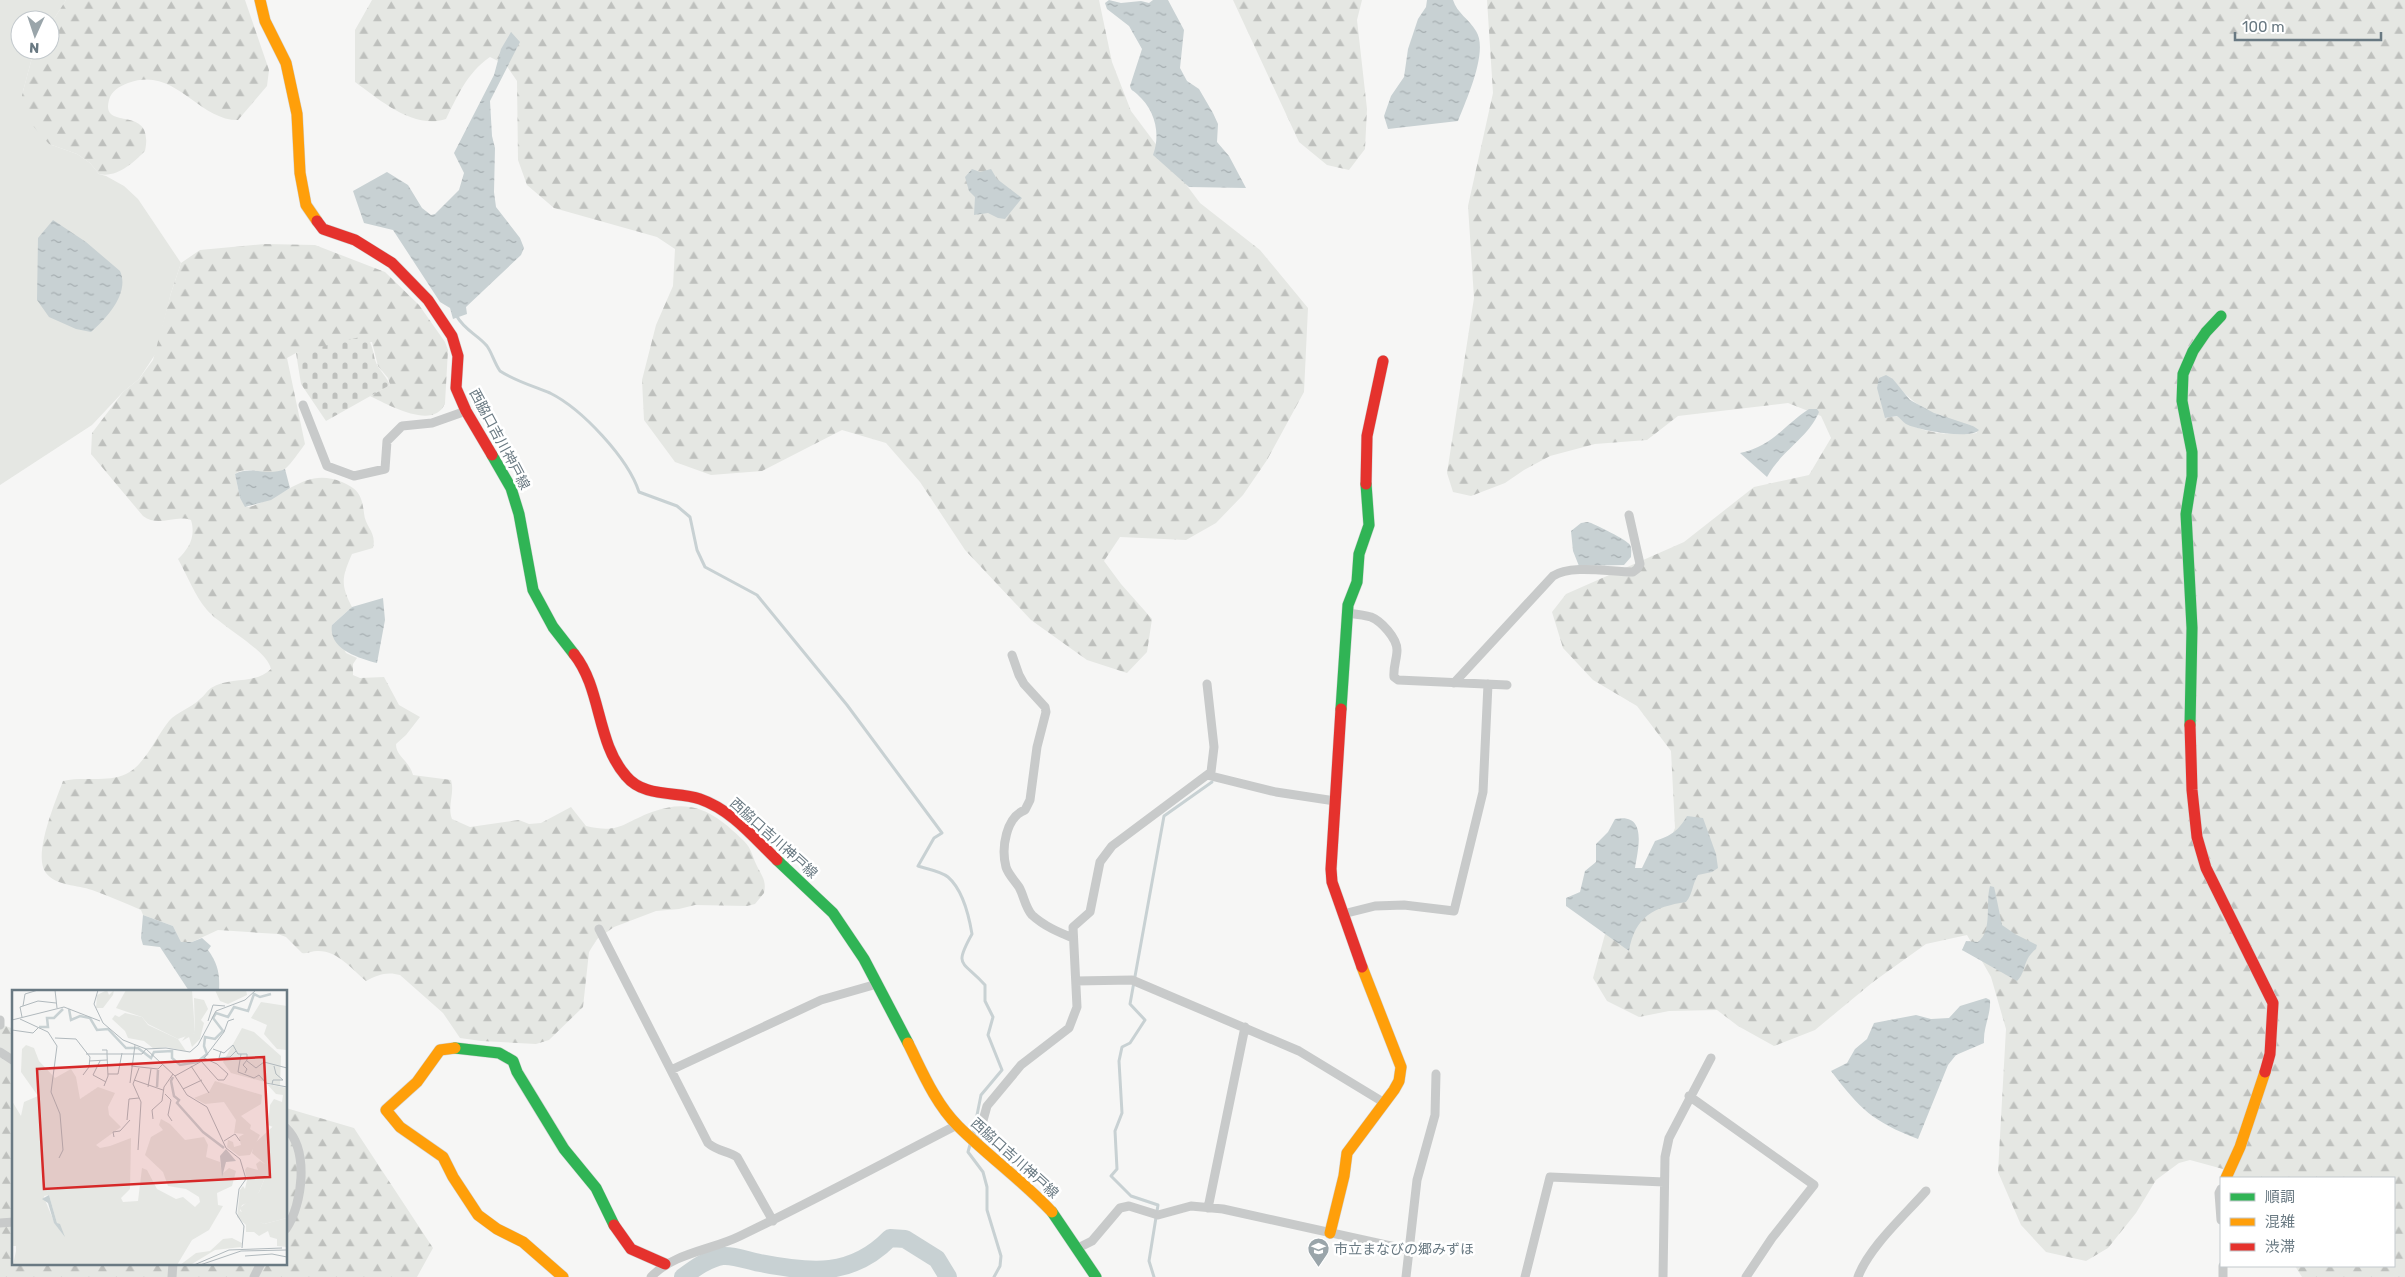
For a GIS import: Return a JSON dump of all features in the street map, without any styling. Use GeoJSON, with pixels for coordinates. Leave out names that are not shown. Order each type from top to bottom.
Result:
{"type":"FeatureCollection","features":[{"type":"Feature","properties":{"kind":"street","name":"西脇口吉川神戸線"},"geometry":{"type":"LineString","coordinates":[[260,0],[265,21],[286,62],[297,114],[300,172],[306,205],[323,229],[355,240],[392,263],[428,300],[452,336],[458,356],[456,388],[466,411],[511,488],[519,514],[533,590],[553,627],[581,666],[611,754],[618,766],[627,778],[647,790],[700,799],[729,814],[834,913],[864,959],[936,1097],[956,1125],[1039,1198],[1055,1215],[1096,1277]]}},
{"type":"Feature","properties":{"kind":"street"},"geometry":{"type":"LineString","coordinates":[[2222,316],[2206,332],[2193,351],[2183,374],[2182,401],[2192,452],[2192,476],[2186,514],[2192,628],[2190,747],[2192,790],[2197,837],[2206,868],[2273,1003],[2270,1054],[2266,1069],[2240,1147],[2226,1177]]}},
{"type":"Feature","properties":{"kind":"street"},"geometry":{"type":"LineString","coordinates":[[1330,1233],[1344,1176],[1347,1153],[1383,1102],[1394,1090],[1399,1081],[1401,1067],[1332,882],[1331,869],[1348,613],[1357,582],[1360,554],[1369,525],[1365,466],[1367,436],[1382,361]]}},
{"type":"Feature","properties":{"kind":"street"},"geometry":{"type":"LineString","coordinates":[[303,405],[327,466],[354,476],[384,470],[387,441],[402,426],[432,423],[466,411]]}},
{"type":"Feature","properties":{"kind":"street"},"geometry":{"type":"LineString","coordinates":[[1454,683],[1553,576],[1561,570],[1572,568],[1632,572],[1637,569],[1640,564],[1629,515]]}},
{"type":"Feature","properties":{"kind":"street"},"geometry":{"type":"LineString","coordinates":[[1348,613],[1372,618],[1381,623],[1393,638],[1397,649],[1394,677],[1398,680],[1507,685]]}},
{"type":"Feature","properties":{"kind":"street"},"geometry":{"type":"LineString","coordinates":[[1012,655],[1018,675],[1045,706],[1046,712],[1038,747],[1030,800],[1026,810],[1017,813],[1008,828],[1005,839],[1006,868],[1019,887],[1032,915],[1050,929],[1072,938]]}},
{"type":"Feature","properties":{"kind":"street"},"geometry":{"type":"LineString","coordinates":[[977,1142],[987,1106],[1021,1065],[1069,1028],[1077,1007],[1072,938],[1073,927],[1090,912],[1100,862],[1112,846],[1211,772],[1214,747],[1208,684]]}},
{"type":"Feature","properties":{"kind":"street"},"geometry":{"type":"LineString","coordinates":[[1344,914],[1375,906],[1404,906],[1454,911],[1483,792],[1488,684]]}},
{"type":"Feature","properties":{"kind":"street"},"geometry":{"type":"LineString","coordinates":[[1207,775],[1276,792],[1335,801]]}},
{"type":"Feature","properties":{"kind":"street"},"geometry":{"type":"LineString","coordinates":[[600,929],[708,1143],[715,1150],[730,1152],[737,1157],[773,1221]]}},
{"type":"Feature","properties":{"kind":"street"},"geometry":{"type":"LineString","coordinates":[[1076,981],[1132,980],[1299,1051],[1383,1102]]}},
{"type":"Feature","properties":{"kind":"street"},"geometry":{"type":"LineString","coordinates":[[671,1070],[820,1000],[877,984]]}},
{"type":"Feature","properties":{"kind":"street"},"geometry":{"type":"LineString","coordinates":[[0,1020],[0,1025]]}},
{"type":"Feature","properties":{"kind":"street"},"geometry":{"type":"LineString","coordinates":[[1208,1208],[1245,1027]]}},
{"type":"Feature","properties":{"kind":"street"},"geometry":{"type":"LineString","coordinates":[[563,1277],[523,1242],[497,1229],[478,1215],[453,1177],[443,1157],[400,1127],[386,1110],[418,1082],[440,1050],[450,1047],[499,1053],[513,1061],[564,1149],[596,1188],[613,1224],[631,1249],[665,1264]]}},
{"type":"Feature","properties":{"kind":"street"},"geometry":{"type":"LineString","coordinates":[[0,1052],[12,1060]]}},
{"type":"Feature","properties":{"kind":"street"},"geometry":{"type":"LineString","coordinates":[[1663,1277],[1665,1158],[1669,1138],[1710,1058]]}},
{"type":"Feature","properties":{"kind":"street"},"geometry":{"type":"LineString","coordinates":[[1406,1277],[1417,1180],[1435,1116],[1436,1074]]}},
{"type":"Feature","properties":{"kind":"street"},"geometry":{"type":"LineString","coordinates":[[1689,1096],[1814,1184],[1772,1238],[1746,1277]]}},
{"type":"Feature","properties":{"kind":"street"},"geometry":{"type":"LineString","coordinates":[[651,1277],[665,1264],[729,1242],[773,1221],[956,1125]]}},
{"type":"Feature","properties":{"kind":"street"},"geometry":{"type":"LineString","coordinates":[[288,1131],[297,1142],[301,1156],[299,1192],[288,1223]]}},
{"type":"Feature","properties":{"kind":"street"},"geometry":{"type":"LineString","coordinates":[[1525,1277],[1550,1177],[1664,1182]]}},
{"type":"Feature","properties":{"kind":"street"},"geometry":{"type":"LineString","coordinates":[[1858,1277],[1861,1267],[1875,1249],[1926,1190]]}},
{"type":"Feature","properties":{"kind":"street"},"geometry":{"type":"LineString","coordinates":[[2220,1192],[2220,1207]]}},
{"type":"Feature","properties":{"kind":"street"},"geometry":{"type":"LineString","coordinates":[[1078,1248],[1092,1241],[1120,1208],[1129,1206],[1158,1215],[1178,1208],[1223,1209],[1409,1250]]}},
{"type":"Feature","properties":{"kind":"street"},"geometry":{"type":"LineString","coordinates":[[172,1277],[173,1264]]}},
{"type":"Feature","properties":{"kind":"street"},"geometry":{"type":"LineString","coordinates":[[254,1277],[260,1264]]}},
{"type":"Feature","properties":{"kind":"green space"},"geometry":{"type":"Polygon","coordinates":[[[0,0],[66,0],[60,10],[10,10],[10,60],[31,60],[22,95],[49,144],[77,154],[90,163],[99,174],[124,186],[138,199],[181,263],[171,293],[156,353],[139,379],[123,392],[92,425],[0,485],[0,0]]]}},
{"type":"Feature","properties":{"kind":"green space"},"geometry":{"type":"Polygon","coordinates":[[[66,0],[245,0],[269,70],[267,86],[238,120],[223,118],[210,112],[173,87],[159,81],[145,79],[122,86],[114,91],[110,97],[108,110],[112,115],[136,122],[142,127],[146,136],[145,151],[130,165],[118,172],[106,175],[99,174],[90,163],[77,154],[49,144],[24,116],[22,95],[31,60],[60,60],[60,10],[66,0]]]}},
{"type":"Feature","properties":{"kind":"green space"},"geometry":{"type":"Polygon","coordinates":[[[372,0],[1099,0],[1112,62],[1131,111],[1200,203],[1260,250],[1308,308],[1304,392],[1267,460],[1243,495],[1216,523],[1186,540],[1120,537],[1104,561],[1121,584],[1152,619],[1147,652],[1127,673],[1087,660],[1031,620],[965,550],[920,482],[886,443],[842,430],[762,471],[711,475],[675,462],[644,420],[642,380],[656,325],[673,286],[675,249],[657,237],[554,208],[527,185],[518,160],[517,81],[506,65],[490,57],[482,63],[469,77],[446,119],[434,121],[410,117],[386,105],[355,82],[355,30],[372,0]]]}},
{"type":"Feature","properties":{"kind":"green space"},"geometry":{"type":"Polygon","coordinates":[[[1233,0],[1362,0],[1357,20],[1367,109],[1365,149],[1349,170],[1327,165],[1299,142],[1233,0]]]}},
{"type":"Feature","properties":{"kind":"green space"},"geometry":{"type":"Polygon","coordinates":[[[1487,0],[2405,0],[2405,1277],[2302,1277],[2296,1267],[2395,1267],[2395,1177],[2232,1177],[2223,1169],[2190,1160],[2179,1163],[2156,1180],[2136,1213],[2108,1248],[2086,1261],[2046,1252],[2021,1225],[1998,1172],[2006,1029],[1991,977],[1967,935],[1926,944],[1873,982],[1815,1030],[1774,1046],[1738,1026],[1717,1010],[1669,1011],[1639,1017],[1607,1001],[1593,978],[1607,927],[1658,867],[1675,828],[1671,751],[1637,706],[1593,680],[1563,648],[1552,612],[1566,594],[1684,542],[1754,487],[1809,475],[1831,438],[1821,416],[1788,403],[1678,416],[1647,440],[1595,444],[1550,456],[1505,483],[1471,496],[1453,492],[1447,473],[1474,298],[1468,206],[1493,93],[1487,0]],[[1893,379],[1885,418],[1898,416],[1915,427],[1946,434],[1977,433],[1973,426],[1938,415],[1918,405],[1893,379]]]}},
{"type":"Feature","properties":{"kind":"green space"},"geometry":{"type":"Polygon","coordinates":[[[265,244],[315,245],[385,272],[419,305],[445,342],[448,350],[445,403],[440,411],[432,415],[399,410],[370,396],[390,385],[388,378],[378,366],[372,342],[296,353],[287,358],[305,444],[288,467],[279,472],[247,470],[235,474],[240,498],[246,507],[271,499],[299,483],[319,478],[330,478],[342,482],[352,487],[358,493],[366,522],[372,534],[373,548],[352,554],[344,575],[344,586],[352,607],[332,625],[346,653],[357,658],[353,664],[353,675],[360,678],[384,677],[399,705],[420,717],[396,744],[398,752],[409,766],[413,775],[451,780],[450,809],[452,819],[470,827],[519,820],[529,824],[541,823],[571,807],[586,826],[606,829],[620,826],[652,812],[667,808],[680,806],[702,810],[723,823],[746,844],[763,878],[765,885],[764,893],[755,904],[747,906],[695,905],[679,909],[656,911],[614,927],[597,939],[589,952],[583,1007],[549,1040],[536,1044],[460,1038],[443,1013],[400,975],[382,974],[366,981],[338,957],[317,951],[302,953],[286,937],[278,934],[218,930],[192,942],[181,942],[173,926],[143,915],[141,910],[105,895],[55,880],[46,873],[42,865],[43,841],[63,781],[103,779],[126,774],[133,770],[145,757],[169,721],[196,702],[211,688],[226,682],[258,677],[271,669],[268,662],[253,646],[207,610],[195,592],[178,559],[185,551],[192,537],[191,520],[155,521],[143,516],[91,454],[92,433],[123,392],[139,379],[153,360],[181,263],[200,250],[265,244]]]}},
{"type":"Feature","properties":{"kind":"green space"},"geometry":{"type":"Polygon","coordinates":[[[364,336],[368,339],[377,364],[390,385],[326,421],[301,384],[296,353],[364,336]]]}},
{"type":"Feature","properties":{"kind":"green space"},"geometry":{"type":"Polygon","coordinates":[[[0,1024],[12,1028],[12,1264],[288,1264],[288,1109],[354,1128],[433,1248],[417,1277],[0,1277],[0,1024]]]}},
{"type":"Feature","properties":{"kind":"water"},"geometry":{"type":"Polygon","coordinates":[[[1109,0],[1121,3],[1141,1],[1149,3],[1153,0],[1168,0],[1184,30],[1180,68],[1187,81],[1199,89],[1213,113],[1218,124],[1217,142],[1229,156],[1246,188],[1189,187],[1153,155],[1156,138],[1155,122],[1148,107],[1130,86],[1142,49],[1129,26],[1107,9],[1105,3],[1109,0]]]}},
{"type":"Feature","properties":{"kind":"water"},"geometry":{"type":"Polygon","coordinates":[[[1427,0],[1453,0],[1457,9],[1476,31],[1480,51],[1475,76],[1458,121],[1388,129],[1384,116],[1391,96],[1404,77],[1408,49],[1418,19],[1426,7],[1427,0]]]}},
{"type":"Feature","properties":{"kind":"water"},"geometry":{"type":"Polygon","coordinates":[[[511,32],[520,42],[490,101],[492,136],[495,148],[494,192],[496,207],[520,238],[524,248],[521,255],[466,307],[467,314],[453,319],[450,308],[440,302],[393,230],[364,223],[353,191],[387,172],[408,185],[422,208],[431,215],[435,214],[459,190],[464,173],[454,153],[494,75],[501,49],[511,32]]]}},
{"type":"Feature","properties":{"kind":"water"},"geometry":{"type":"Polygon","coordinates":[[[972,169],[980,172],[991,169],[997,179],[1022,198],[1005,219],[988,213],[974,215],[975,197],[969,191],[965,177],[972,169]]]}},
{"type":"Feature","properties":{"kind":"water"},"geometry":{"type":"Polygon","coordinates":[[[53,220],[86,242],[120,271],[122,288],[119,296],[104,320],[91,332],[76,329],[49,317],[37,300],[38,238],[53,220]]]}},
{"type":"Feature","properties":{"kind":"water"},"geometry":{"type":"Polygon","coordinates":[[[1886,375],[1893,379],[1910,400],[1934,413],[1973,426],[1979,430],[1966,434],[1944,433],[1906,424],[1897,416],[1885,418],[1877,388],[1879,378],[1886,375]]]}},
{"type":"Feature","properties":{"kind":"water"},"geometry":{"type":"Polygon","coordinates":[[[1809,409],[1817,409],[1819,412],[1814,421],[1802,437],[1780,459],[1767,477],[1740,453],[1761,446],[1769,441],[1809,409]]]}},
{"type":"Feature","properties":{"kind":"water"},"geometry":{"type":"Polygon","coordinates":[[[285,469],[290,488],[271,500],[245,507],[240,498],[235,474],[247,471],[272,472],[285,469]]]}},
{"type":"Feature","properties":{"kind":"water"},"geometry":{"type":"Polygon","coordinates":[[[1588,522],[1618,536],[1630,545],[1631,557],[1624,565],[1579,566],[1573,551],[1571,531],[1581,523],[1588,522]]]}},
{"type":"Feature","properties":{"kind":"water"},"geometry":{"type":"Polygon","coordinates":[[[383,598],[385,620],[377,663],[354,655],[340,646],[332,633],[332,625],[352,607],[383,598]]]}},
{"type":"Feature","properties":{"kind":"water"},"geometry":{"type":"Polygon","coordinates":[[[1687,816],[1703,818],[1716,854],[1718,868],[1712,872],[1698,875],[1686,902],[1655,910],[1641,921],[1632,939],[1629,951],[1566,906],[1566,898],[1580,892],[1585,871],[1596,862],[1596,844],[1608,832],[1615,819],[1625,818],[1637,826],[1639,842],[1635,868],[1642,868],[1655,841],[1674,832],[1687,816]]]}},
{"type":"Feature","properties":{"kind":"water"},"geometry":{"type":"Polygon","coordinates":[[[1990,886],[1994,887],[2002,925],[2037,945],[2026,961],[2017,981],[1962,950],[1966,941],[1978,942],[1986,931],[1990,886]]]}},
{"type":"Feature","properties":{"kind":"water"},"geometry":{"type":"Polygon","coordinates":[[[143,915],[173,926],[181,942],[192,942],[202,938],[211,946],[208,950],[218,969],[219,990],[188,990],[160,947],[143,945],[141,938],[143,915]]]}},
{"type":"Feature","properties":{"kind":"water"},"geometry":{"type":"Polygon","coordinates":[[[1986,998],[1990,1000],[1990,1005],[1984,1043],[1956,1055],[1948,1065],[1918,1139],[1902,1133],[1868,1113],[1851,1096],[1831,1071],[1847,1063],[1855,1049],[1867,1039],[1874,1023],[1916,1015],[1931,1019],[1949,1018],[1960,1006],[1986,998]]]}},
{"type":"Feature","properties":{"kind":"waterway"},"geometry":{"type":"LineString","coordinates":[[456,315],[463,325],[487,346],[500,371],[518,381],[563,400],[589,422],[625,464],[639,492],[677,506],[690,517],[697,550],[705,567],[757,595],[847,705],[942,833],[934,838],[918,866],[948,877],[961,896],[967,911],[972,934],[963,953],[963,963],[985,985],[985,1001],[993,1017],[988,1035],[1002,1070],[981,1095],[973,1135]]}},
{"type":"Feature","properties":{"kind":"waterway"},"geometry":{"type":"LineString","coordinates":[[1154,1277],[1149,1261],[1158,1205],[1131,1196],[1111,1176],[1117,1169],[1115,1131],[1122,1113],[1119,1061],[1122,1047],[1130,1043],[1145,1020],[1130,1004],[1164,816],[1212,782]]}},
{"type":"Feature","properties":{"kind":"waterway"},"geometry":{"type":"LineString","coordinates":[[971,1141],[968,1152],[983,1172],[987,1187],[987,1210],[1001,1256],[1000,1266],[994,1277]]}},
{"type":"Feature","properties":{"kind":"waterway"},"geometry":{"type":"LineString","coordinates":[[683,1277],[706,1262],[723,1256],[732,1256],[796,1269],[814,1270],[846,1266],[876,1251],[890,1238],[905,1239],[937,1259],[948,1277]]}},
{"type":"Feature","properties":{"kind":"traffic: fast"},"geometry":{"type":"LineString","coordinates":[[2190,725],[2192,628],[2186,514],[2192,476],[2192,452],[2182,401],[2183,374],[2193,351],[2206,332],[2221,316]]}},
{"type":"Feature","properties":{"kind":"traffic: fast"},"geometry":{"type":"LineString","coordinates":[[492,455],[511,488],[519,514],[533,590],[553,627],[574,654]]}},
{"type":"Feature","properties":{"kind":"traffic: fast"},"geometry":{"type":"LineString","coordinates":[[1341,709],[1348,605],[1357,582],[1359,554],[1369,525],[1366,484]]}},
{"type":"Feature","properties":{"kind":"traffic: fast"},"geometry":{"type":"LineString","coordinates":[[777,860],[833,913],[864,959],[908,1043]]}},
{"type":"Feature","properties":{"kind":"traffic: fast"},"geometry":{"type":"LineString","coordinates":[[455,1048],[499,1053],[513,1061],[517,1072],[564,1149],[596,1188],[614,1225]]}},
{"type":"Feature","properties":{"kind":"traffic: fast"},"geometry":{"type":"LineString","coordinates":[[1052,1212],[1096,1277]]}},
{"type":"Feature","properties":{"kind":"traffic: slow"},"geometry":{"type":"LineString","coordinates":[[260,0],[265,21],[286,63],[297,114],[300,173],[306,205],[317,221]]}},
{"type":"Feature","properties":{"kind":"traffic: slow"},"geometry":{"type":"LineString","coordinates":[[1330,1233],[1344,1176],[1347,1153],[1394,1090],[1399,1081],[1401,1067],[1362,967]]}},
{"type":"Feature","properties":{"kind":"traffic: slow"},"geometry":{"type":"LineString","coordinates":[[908,1043],[930,1086],[950,1117],[969,1137],[1052,1212]]}},
{"type":"Feature","properties":{"kind":"traffic: slow"},"geometry":{"type":"LineString","coordinates":[[455,1048],[440,1050],[417,1082],[386,1110],[400,1127],[443,1157],[453,1177],[478,1215],[497,1229],[523,1242],[563,1277]]}},
{"type":"Feature","properties":{"kind":"traffic: slow"},"geometry":{"type":"LineString","coordinates":[[2226,1177],[2240,1147],[2265,1072]]}},
{"type":"Feature","properties":{"kind":"traffic: jam"},"geometry":{"type":"LineString","coordinates":[[317,221],[323,229],[355,240],[392,263],[428,300],[452,336],[458,356],[456,388],[466,411],[492,455]]}},
{"type":"Feature","properties":{"kind":"traffic: jam"},"geometry":{"type":"LineString","coordinates":[[1366,484],[1367,436],[1383,361]]}},
{"type":"Feature","properties":{"kind":"traffic: jam"},"geometry":{"type":"LineString","coordinates":[[574,654],[590,683],[609,748],[626,776],[633,783],[651,791],[691,797],[712,804],[742,825],[777,860]]}},
{"type":"Feature","properties":{"kind":"traffic: jam"},"geometry":{"type":"LineString","coordinates":[[1341,709],[1331,869],[1332,882],[1362,967]]}},
{"type":"Feature","properties":{"kind":"traffic: jam"},"geometry":{"type":"LineString","coordinates":[[2190,725],[2192,790],[2197,837],[2206,868],[2273,1003],[2270,1054],[2265,1072]]}},
{"type":"Feature","properties":{"kind":"traffic: jam"},"geometry":{"type":"LineString","coordinates":[[614,1225],[631,1249],[665,1264]]}},
{"type":"Feature","properties":{"kind":"place","name":"市立まなびの郷みずほ"},"geometry":{"type":"Point","coordinates":[1318,1268]}}]}
